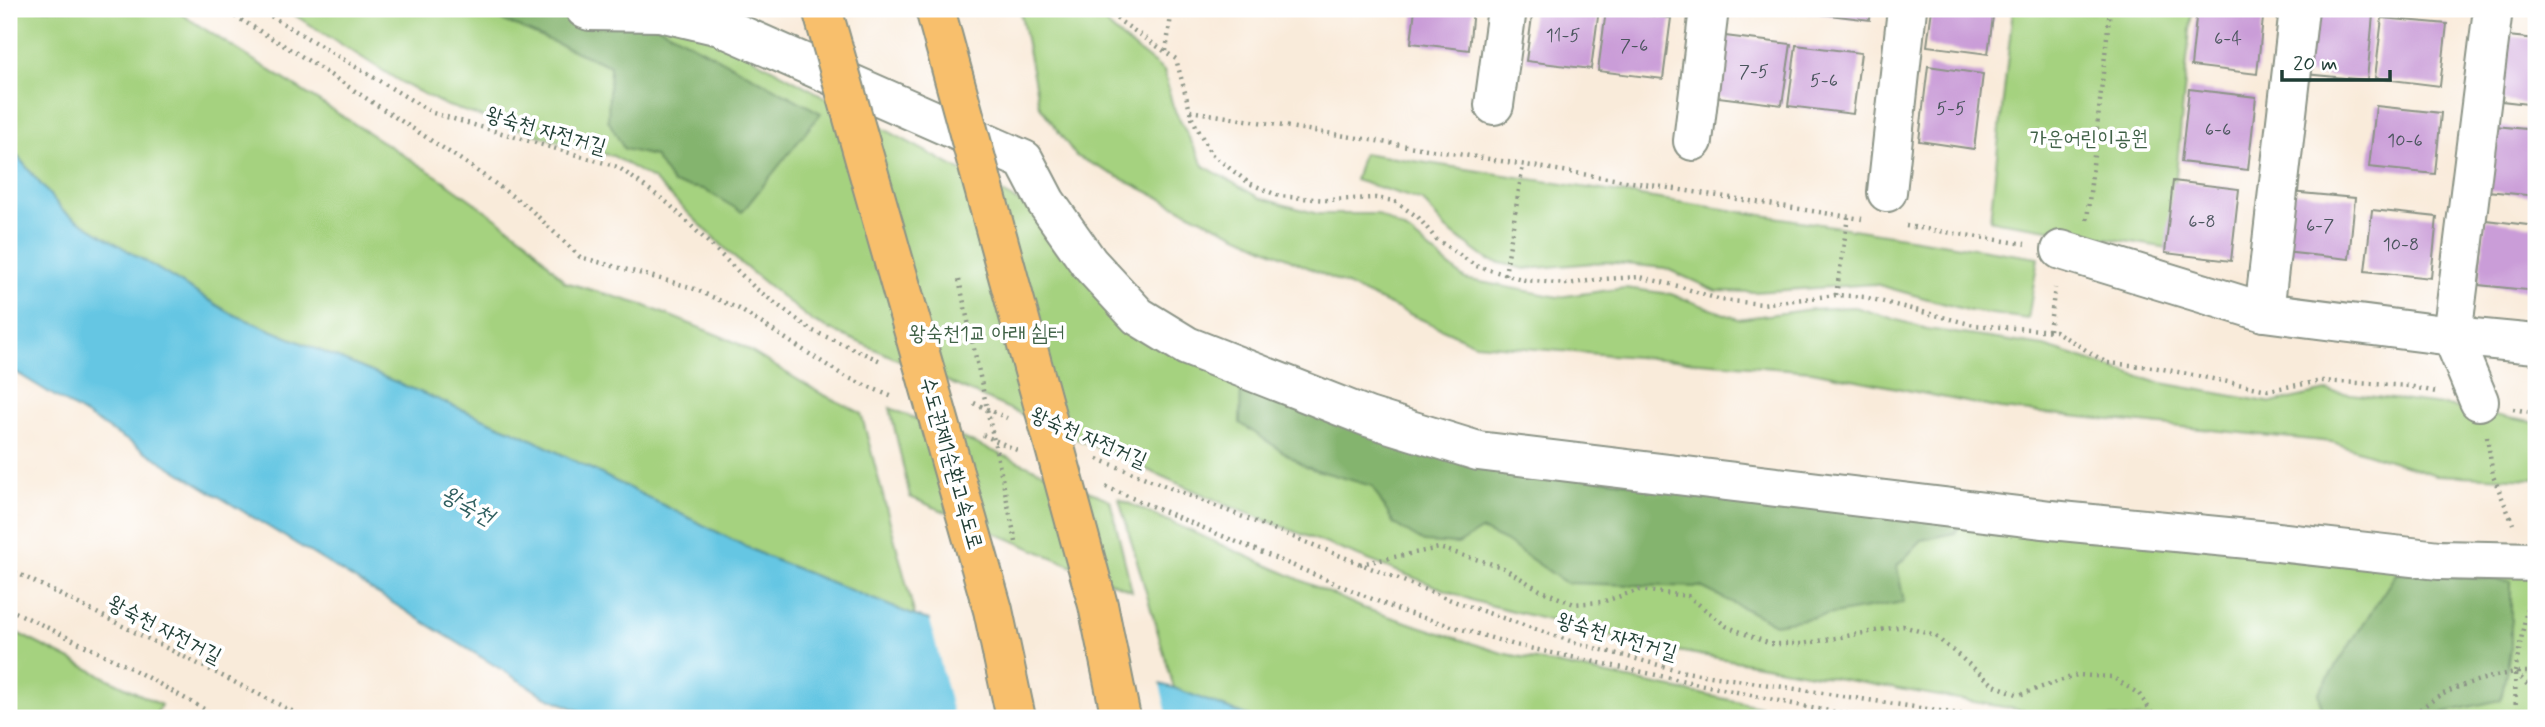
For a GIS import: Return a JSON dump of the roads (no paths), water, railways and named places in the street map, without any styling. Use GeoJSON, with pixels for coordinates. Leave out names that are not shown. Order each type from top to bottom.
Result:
{"type":"FeatureCollection","features":[{"type":"Feature","properties":{"kind":"highway","name":"수도권제1순환고속도로"},"geometry":{"type":"LineString","coordinates":[[822,9],[993,610],[1016,718]]}},
{"type":"Feature","properties":{"kind":"highway"},"geometry":{"type":"LineString","coordinates":[[935,9],[1098,605],[1121,718]]}},
{"type":"Feature","properties":{"kind":"street"},"geometry":{"type":"LineString","coordinates":[[585,9],[659,11],[720,26],[1024,160],[1046,202],[1089,263],[1139,316],[1187,346],[1368,417],[1478,451],[2050,520],[2439,560],[2536,562]]}},
{"type":"Feature","properties":{"kind":"street"},"geometry":{"type":"LineString","coordinates":[[1494,105],[1507,9]]}},
{"type":"Feature","properties":{"kind":"street"},"geometry":{"type":"LineString","coordinates":[[1693,141],[1709,9]]}},
{"type":"Feature","properties":{"kind":"street"},"geometry":{"type":"LineString","coordinates":[[1888,213],[1907,9]]}},
{"type":"Feature","properties":{"kind":"street"},"geometry":{"type":"LineString","coordinates":[[2264,312],[2299,9]]}},
{"type":"Feature","properties":{"kind":"street"},"geometry":{"type":"LineString","coordinates":[[2479,401],[2452,336],[2493,9]]}},
{"type":"Feature","properties":{"kind":"street"},"geometry":{"type":"LineString","coordinates":[[2061,250],[2264,312],[2536,344]]}},
{"type":"Feature","properties":{"kind":"water","name":"왕숙천"},"geometry":{"type":"Polygon","coordinates":[[[9,146],[63,211],[230,313],[523,435],[765,556],[915,616],[1174,688],[1252,718],[596,718],[543,695],[9,368],[9,146]]]}},
{"type":"Feature","properties":{"kind":"park label","name":"가운어린이공원"},"geometry":{"type":"Point","coordinates":[2089,138]}},
{"type":"Feature","properties":{"kind":"park label","name":"왕숙천1교 아래 쉼터"},"geometry":{"type":"Point","coordinates":[987,333]}}]}
